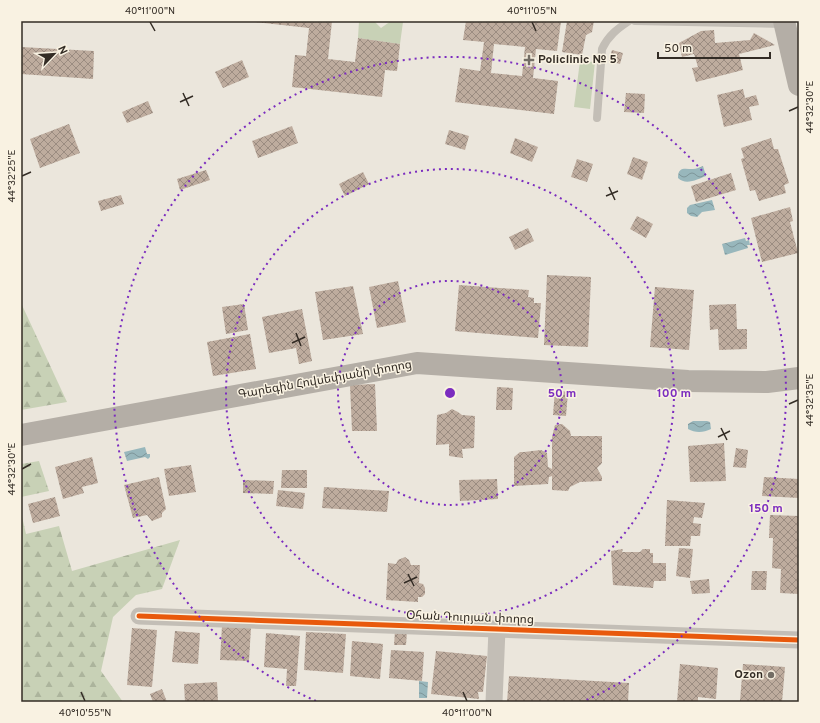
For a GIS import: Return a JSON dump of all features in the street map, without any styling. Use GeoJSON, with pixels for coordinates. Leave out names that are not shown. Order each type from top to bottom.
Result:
{"type":"FeatureCollection","features":[{"type":"Feature","properties":{"kind":"main road"},"geometry":{"type":"LineString","coordinates":[[785,22],[799,85]]}},
{"type":"Feature","properties":{"kind":"main road","name":"Գարեգին Հովսեփյանի փողոց"},"geometry":{"type":"LineString","coordinates":[[21,435],[417,363],[688,381],[767,382],[799,378]]}},
{"type":"Feature","properties":{"kind":"street","name":"Օհան Դուրյան փողոց"},"geometry":{"type":"LineString","coordinates":[[140,616],[799,640]]}},
{"type":"Feature","properties":{"kind":"street"},"geometry":{"type":"LineString","coordinates":[[494,702],[497,628]]}},
{"type":"Feature","properties":{"kind":"lane"},"geometry":{"type":"LineString","coordinates":[[597,118],[602,50],[606,40],[616,30],[629,21]]}},
{"type":"Feature","properties":{"kind":"lane"},"geometry":{"type":"LineString","coordinates":[[635,21],[785,22]]}},
{"type":"Feature","properties":{"kind":"green space"},"geometry":{"type":"Polygon","coordinates":[[[359,21],[374,21],[381,28],[391,21],[403,22],[400,44],[358,38],[359,21]]]}},
{"type":"Feature","properties":{"kind":"green space"},"geometry":{"type":"Polygon","coordinates":[[[580,61],[595,62],[590,109],[574,107],[580,61]]]}},
{"type":"Feature","properties":{"kind":"green space"},"geometry":{"type":"Polygon","coordinates":[[[21,303],[67,402],[21,410],[21,303]]]}},
{"type":"Feature","properties":{"kind":"green space"},"geometry":{"type":"Polygon","coordinates":[[[39,461],[49,491],[21,497],[21,464],[39,461]]]}},
{"type":"Feature","properties":{"kind":"green space"},"geometry":{"type":"Polygon","coordinates":[[[21,512],[26,534],[59,526],[72,571],[180,540],[162,589],[136,595],[113,617],[101,671],[123,702],[21,702],[21,512]]]}},
{"type":"Feature","properties":{"kind":"water"},"geometry":{"type":"Polygon","coordinates":[[[703,166],[706,176],[688,182],[678,178],[678,174],[682,169],[694,169],[703,166]]]}},
{"type":"Feature","properties":{"kind":"water"},"geometry":{"type":"Polygon","coordinates":[[[712,200],[715,210],[702,212],[697,217],[691,216],[687,213],[687,208],[690,205],[712,200]]]}},
{"type":"Feature","properties":{"kind":"water"},"geometry":{"type":"Polygon","coordinates":[[[745,238],[746,241],[749,240],[750,245],[747,245],[748,248],[725,255],[722,244],[745,238]]]}},
{"type":"Feature","properties":{"kind":"water"},"geometry":{"type":"Polygon","coordinates":[[[693,421],[710,422],[711,429],[696,432],[688,429],[688,424],[693,421]]]}},
{"type":"Feature","properties":{"kind":"water"},"geometry":{"type":"Polygon","coordinates":[[[145,447],[147,454],[150,454],[148,459],[145,457],[127,461],[124,452],[145,447]]]}},
{"type":"Feature","properties":{"kind":"water"},"geometry":{"type":"Polygon","coordinates":[[[419,681],[428,682],[427,698],[419,698],[419,681]]]}},
{"type":"Feature","properties":{"kind":"building"},"geometry":{"type":"Polygon","coordinates":[[[255,21],[332,21],[328,59],[355,62],[358,38],[400,44],[397,71],[385,70],[382,97],[292,87],[295,55],[306,56],[309,28],[255,21]]]}},
{"type":"Feature","properties":{"kind":"building","name":"Policlinic № 5"},"geometry":{"type":"Polygon","coordinates":[[[466,21],[561,21],[557,51],[536,49],[533,78],[558,81],[554,114],[455,102],[460,68],[480,71],[484,42],[463,40],[466,21]],[[494,44],[491,73],[522,76],[525,47],[494,44]]]}},
{"type":"Feature","properties":{"kind":"building"},"geometry":{"type":"Polygon","coordinates":[[[567,21],[594,21],[592,32],[586,35],[582,55],[562,52],[567,21]]]}},
{"type":"Feature","properties":{"kind":"building"},"geometry":{"type":"Polygon","coordinates":[[[714,30],[715,43],[750,40],[754,33],[775,45],[739,54],[743,70],[696,82],[692,68],[698,67],[694,54],[682,57],[679,43],[701,31],[714,30]]]}},
{"type":"Feature","properties":{"kind":"building"},"geometry":{"type":"Polygon","coordinates":[[[21,47],[94,51],[93,79],[21,74],[21,47]]]}},
{"type":"Feature","properties":{"kind":"building"},"geometry":{"type":"Polygon","coordinates":[[[612,50],[623,53],[620,64],[609,61],[612,50]]]}},
{"type":"Feature","properties":{"kind":"building"},"geometry":{"type":"Polygon","coordinates":[[[242,60],[249,77],[223,88],[215,72],[242,60]]]}},
{"type":"Feature","properties":{"kind":"building"},"geometry":{"type":"Polygon","coordinates":[[[743,89],[745,98],[756,95],[759,105],[749,107],[752,120],[724,127],[717,95],[743,89]]]}},
{"type":"Feature","properties":{"kind":"building"},"geometry":{"type":"Polygon","coordinates":[[[626,93],[645,94],[644,113],[624,112],[626,93]]]}},
{"type":"Feature","properties":{"kind":"building"},"geometry":{"type":"Polygon","coordinates":[[[148,101],[153,113],[127,123],[122,112],[148,101]]]}},
{"type":"Feature","properties":{"kind":"building"},"geometry":{"type":"Polygon","coordinates":[[[69,124],[80,153],[40,168],[30,139],[69,124]]]}},
{"type":"Feature","properties":{"kind":"building"},"geometry":{"type":"Polygon","coordinates":[[[292,126],[298,143],[258,158],[252,141],[292,126]]]}},
{"type":"Feature","properties":{"kind":"building"},"geometry":{"type":"Polygon","coordinates":[[[449,130],[469,136],[465,150],[445,144],[449,130]]]}},
{"type":"Feature","properties":{"kind":"building"},"geometry":{"type":"Polygon","coordinates":[[[515,138],[538,147],[532,162],[510,153],[515,138]]]}},
{"type":"Feature","properties":{"kind":"building"},"geometry":{"type":"Polygon","coordinates":[[[771,138],[774,149],[778,149],[789,183],[784,185],[786,193],[759,201],[755,190],[750,191],[741,159],[744,158],[741,148],[771,138]]]}},
{"type":"Feature","properties":{"kind":"building"},"geometry":{"type":"Polygon","coordinates":[[[633,157],[648,162],[642,180],[627,174],[633,157]]]}},
{"type":"Feature","properties":{"kind":"building"},"geometry":{"type":"Polygon","coordinates":[[[577,159],[593,164],[587,182],[571,177],[577,159]]]}},
{"type":"Feature","properties":{"kind":"building"},"geometry":{"type":"Polygon","coordinates":[[[206,170],[210,180],[180,190],[177,179],[206,170]]]}},
{"type":"Feature","properties":{"kind":"building"},"geometry":{"type":"Polygon","coordinates":[[[363,172],[369,184],[345,196],[339,184],[363,172]]]}},
{"type":"Feature","properties":{"kind":"building"},"geometry":{"type":"Polygon","coordinates":[[[731,173],[736,190],[696,202],[691,186],[731,173]]]}},
{"type":"Feature","properties":{"kind":"building"},"geometry":{"type":"Polygon","coordinates":[[[121,195],[124,204],[101,211],[98,201],[121,195]]]}},
{"type":"Feature","properties":{"kind":"building"},"geometry":{"type":"Polygon","coordinates":[[[790,207],[793,221],[790,222],[798,253],[762,262],[751,218],[790,207]]]}},
{"type":"Feature","properties":{"kind":"building"},"geometry":{"type":"Polygon","coordinates":[[[637,216],[653,224],[646,238],[630,229],[637,216]]]}},
{"type":"Feature","properties":{"kind":"building"},"geometry":{"type":"Polygon","coordinates":[[[528,228],[534,241],[515,250],[509,237],[528,228]]]}},
{"type":"Feature","properties":{"kind":"building"},"geometry":{"type":"Polygon","coordinates":[[[547,275],[591,277],[588,347],[544,345],[547,275]]]}},
{"type":"Feature","properties":{"kind":"building"},"geometry":{"type":"Polygon","coordinates":[[[398,281],[406,322],[377,328],[369,287],[398,281]]]}},
{"type":"Feature","properties":{"kind":"building"},"geometry":{"type":"Polygon","coordinates":[[[459,285],[529,290],[528,297],[534,298],[534,303],[541,303],[538,338],[455,331],[459,285]]]}},
{"type":"Feature","properties":{"kind":"building"},"geometry":{"type":"Polygon","coordinates":[[[353,286],[363,334],[323,340],[315,292],[353,286]]]}},
{"type":"Feature","properties":{"kind":"building"},"geometry":{"type":"Polygon","coordinates":[[[655,287],[694,290],[689,350],[650,347],[655,287]]]}},
{"type":"Feature","properties":{"kind":"building"},"geometry":{"type":"Polygon","coordinates":[[[244,304],[248,330],[226,334],[222,307],[244,304]]]}},
{"type":"Feature","properties":{"kind":"building"},"geometry":{"type":"Polygon","coordinates":[[[736,304],[737,329],[747,329],[747,349],[719,350],[718,329],[710,330],[709,305],[736,304]]]}},
{"type":"Feature","properties":{"kind":"building"},"geometry":{"type":"Polygon","coordinates":[[[302,309],[312,361],[299,364],[296,348],[269,353],[262,317],[302,309]]]}},
{"type":"Feature","properties":{"kind":"building"},"geometry":{"type":"Polygon","coordinates":[[[250,334],[256,369],[213,376],[207,342],[250,334]]]}},
{"type":"Feature","properties":{"kind":"building"},"geometry":{"type":"Polygon","coordinates":[[[375,384],[377,431],[352,431],[350,385],[375,384]]]}},
{"type":"Feature","properties":{"kind":"building"},"geometry":{"type":"Polygon","coordinates":[[[497,387],[513,388],[512,410],[496,410],[497,387]]]}},
{"type":"Feature","properties":{"kind":"building"},"geometry":{"type":"Polygon","coordinates":[[[555,390],[568,392],[566,416],[553,415],[555,390]]]}},
{"type":"Feature","properties":{"kind":"building"},"geometry":{"type":"Polygon","coordinates":[[[452,409],[462,415],[475,416],[474,448],[462,449],[463,458],[449,456],[449,444],[436,445],[437,415],[446,413],[452,409]]]}},
{"type":"Feature","properties":{"kind":"building"},"geometry":{"type":"Polygon","coordinates":[[[562,424],[570,431],[571,436],[602,436],[602,463],[597,468],[602,477],[602,481],[580,482],[570,487],[568,491],[552,490],[552,476],[549,477],[548,484],[514,486],[514,457],[520,452],[541,450],[547,453],[548,467],[552,469],[552,437],[555,425],[562,424]]]}},
{"type":"Feature","properties":{"kind":"building"},"geometry":{"type":"Polygon","coordinates":[[[724,443],[726,481],[690,482],[688,446],[724,443]]]}},
{"type":"Feature","properties":{"kind":"building"},"geometry":{"type":"Polygon","coordinates":[[[736,448],[748,450],[746,468],[733,467],[736,448]]]}},
{"type":"Feature","properties":{"kind":"building"},"geometry":{"type":"Polygon","coordinates":[[[92,457],[98,483],[82,487],[84,493],[63,499],[55,467],[92,457]]]}},
{"type":"Feature","properties":{"kind":"building"},"geometry":{"type":"Polygon","coordinates":[[[191,465],[196,492],[169,496],[164,469],[191,465]]]}},
{"type":"Feature","properties":{"kind":"building"},"geometry":{"type":"Polygon","coordinates":[[[282,470],[307,470],[307,488],[281,488],[282,470]]]}},
{"type":"Feature","properties":{"kind":"building"},"geometry":{"type":"Polygon","coordinates":[[[159,477],[166,509],[162,513],[162,517],[152,521],[147,515],[133,518],[124,485],[159,477]]]}},
{"type":"Feature","properties":{"kind":"building"},"geometry":{"type":"Polygon","coordinates":[[[764,477],[799,479],[799,498],[762,496],[764,477]]]}},
{"type":"Feature","properties":{"kind":"building"},"geometry":{"type":"Polygon","coordinates":[[[497,479],[498,499],[460,501],[459,480],[497,479]]]}},
{"type":"Feature","properties":{"kind":"building"},"geometry":{"type":"Polygon","coordinates":[[[243,480],[274,481],[273,494],[243,493],[243,480]]]}},
{"type":"Feature","properties":{"kind":"building"},"geometry":{"type":"Polygon","coordinates":[[[324,487],[389,491],[387,512],[322,508],[324,487]]]}},
{"type":"Feature","properties":{"kind":"building"},"geometry":{"type":"Polygon","coordinates":[[[278,490],[305,493],[303,509],[276,506],[278,490]]]}},
{"type":"Feature","properties":{"kind":"building"},"geometry":{"type":"Polygon","coordinates":[[[55,497],[60,516],[33,523],[28,504],[55,497]]]}},
{"type":"Feature","properties":{"kind":"building"},"geometry":{"type":"Polygon","coordinates":[[[667,500],[705,503],[702,518],[694,517],[693,523],[701,524],[700,536],[691,536],[690,546],[665,546],[667,500]]]}},
{"type":"Feature","properties":{"kind":"building"},"geometry":{"type":"Polygon","coordinates":[[[770,515],[799,516],[799,594],[780,593],[781,569],[772,568],[773,538],[769,538],[770,515]]]}},
{"type":"Feature","properties":{"kind":"building"},"geometry":{"type":"Polygon","coordinates":[[[679,548],[693,549],[690,578],[676,576],[679,548]]]}},
{"type":"Feature","properties":{"kind":"building"},"geometry":{"type":"Polygon","coordinates":[[[623,549],[622,552],[640,552],[643,549],[650,549],[650,553],[653,553],[653,563],[666,563],[666,581],[654,581],[653,588],[613,585],[611,551],[623,549]]]}},
{"type":"Feature","properties":{"kind":"building"},"geometry":{"type":"Polygon","coordinates":[[[405,557],[409,560],[411,565],[420,565],[419,583],[423,584],[425,594],[422,597],[418,597],[418,602],[386,600],[388,563],[396,564],[398,560],[405,557]]]}},
{"type":"Feature","properties":{"kind":"building"},"geometry":{"type":"Polygon","coordinates":[[[752,571],[767,571],[766,590],[751,590],[752,571]]]}},
{"type":"Feature","properties":{"kind":"building"},"geometry":{"type":"Polygon","coordinates":[[[709,579],[710,593],[692,594],[690,581],[709,579]]]}},
{"type":"Feature","properties":{"kind":"building"},"geometry":{"type":"Polygon","coordinates":[[[222,626],[251,628],[249,661],[220,660],[222,626]]]}},
{"type":"Feature","properties":{"kind":"building"},"geometry":{"type":"Polygon","coordinates":[[[132,628],[157,630],[152,687],[127,685],[132,628]]]}},
{"type":"Feature","properties":{"kind":"building"},"geometry":{"type":"Polygon","coordinates":[[[175,631],[200,633],[198,664],[172,662],[175,631]]]}},
{"type":"Feature","properties":{"kind":"building"},"geometry":{"type":"Polygon","coordinates":[[[395,631],[407,632],[406,645],[394,645],[395,631]]]}},
{"type":"Feature","properties":{"kind":"building"},"geometry":{"type":"Polygon","coordinates":[[[306,632],[346,634],[343,673],[304,670],[306,632]]]}},
{"type":"Feature","properties":{"kind":"building"},"geometry":{"type":"Polygon","coordinates":[[[266,633],[300,636],[296,686],[286,686],[287,669],[264,667],[266,633]]]}},
{"type":"Feature","properties":{"kind":"building"},"geometry":{"type":"Polygon","coordinates":[[[352,641],[383,644],[380,679],[350,676],[352,641]]]}},
{"type":"Feature","properties":{"kind":"building"},"geometry":{"type":"Polygon","coordinates":[[[391,650],[424,652],[422,681],[389,678],[391,650]]]}},
{"type":"Feature","properties":{"kind":"building"},"geometry":{"type":"Polygon","coordinates":[[[436,651],[487,656],[483,692],[478,692],[479,699],[431,694],[436,651]]]}},
{"type":"Feature","properties":{"kind":"building"},"geometry":{"type":"Polygon","coordinates":[[[680,664],[718,668],[716,699],[698,697],[698,702],[677,702],[680,664]]]}},
{"type":"Feature","properties":{"kind":"building"},"geometry":{"type":"Polygon","coordinates":[[[743,664],[785,667],[782,702],[740,701],[743,664]]]}},
{"type":"Feature","properties":{"kind":"building"},"geometry":{"type":"Polygon","coordinates":[[[509,676],[629,683],[628,702],[507,702],[509,676]]]}},
{"type":"Feature","properties":{"kind":"building"},"geometry":{"type":"Polygon","coordinates":[[[217,682],[218,702],[185,702],[184,684],[217,682]]]}},
{"type":"Feature","properties":{"kind":"building"},"geometry":{"type":"Polygon","coordinates":[[[162,689],[167,702],[153,702],[150,694],[162,689]]]}},
{"type":"Feature","properties":{"kind":"cycle path"},"geometry":{"type":"LineString","coordinates":[[139,616],[799,640]]}},
{"type":"Feature","properties":{"kind":"place","name":"Policlinic № 5"},"geometry":{"type":"Point","coordinates":[529,60]}},
{"type":"Feature","properties":{"kind":"place","name":"Ozon"},"geometry":{"type":"Point","coordinates":[771,675]}}]}
